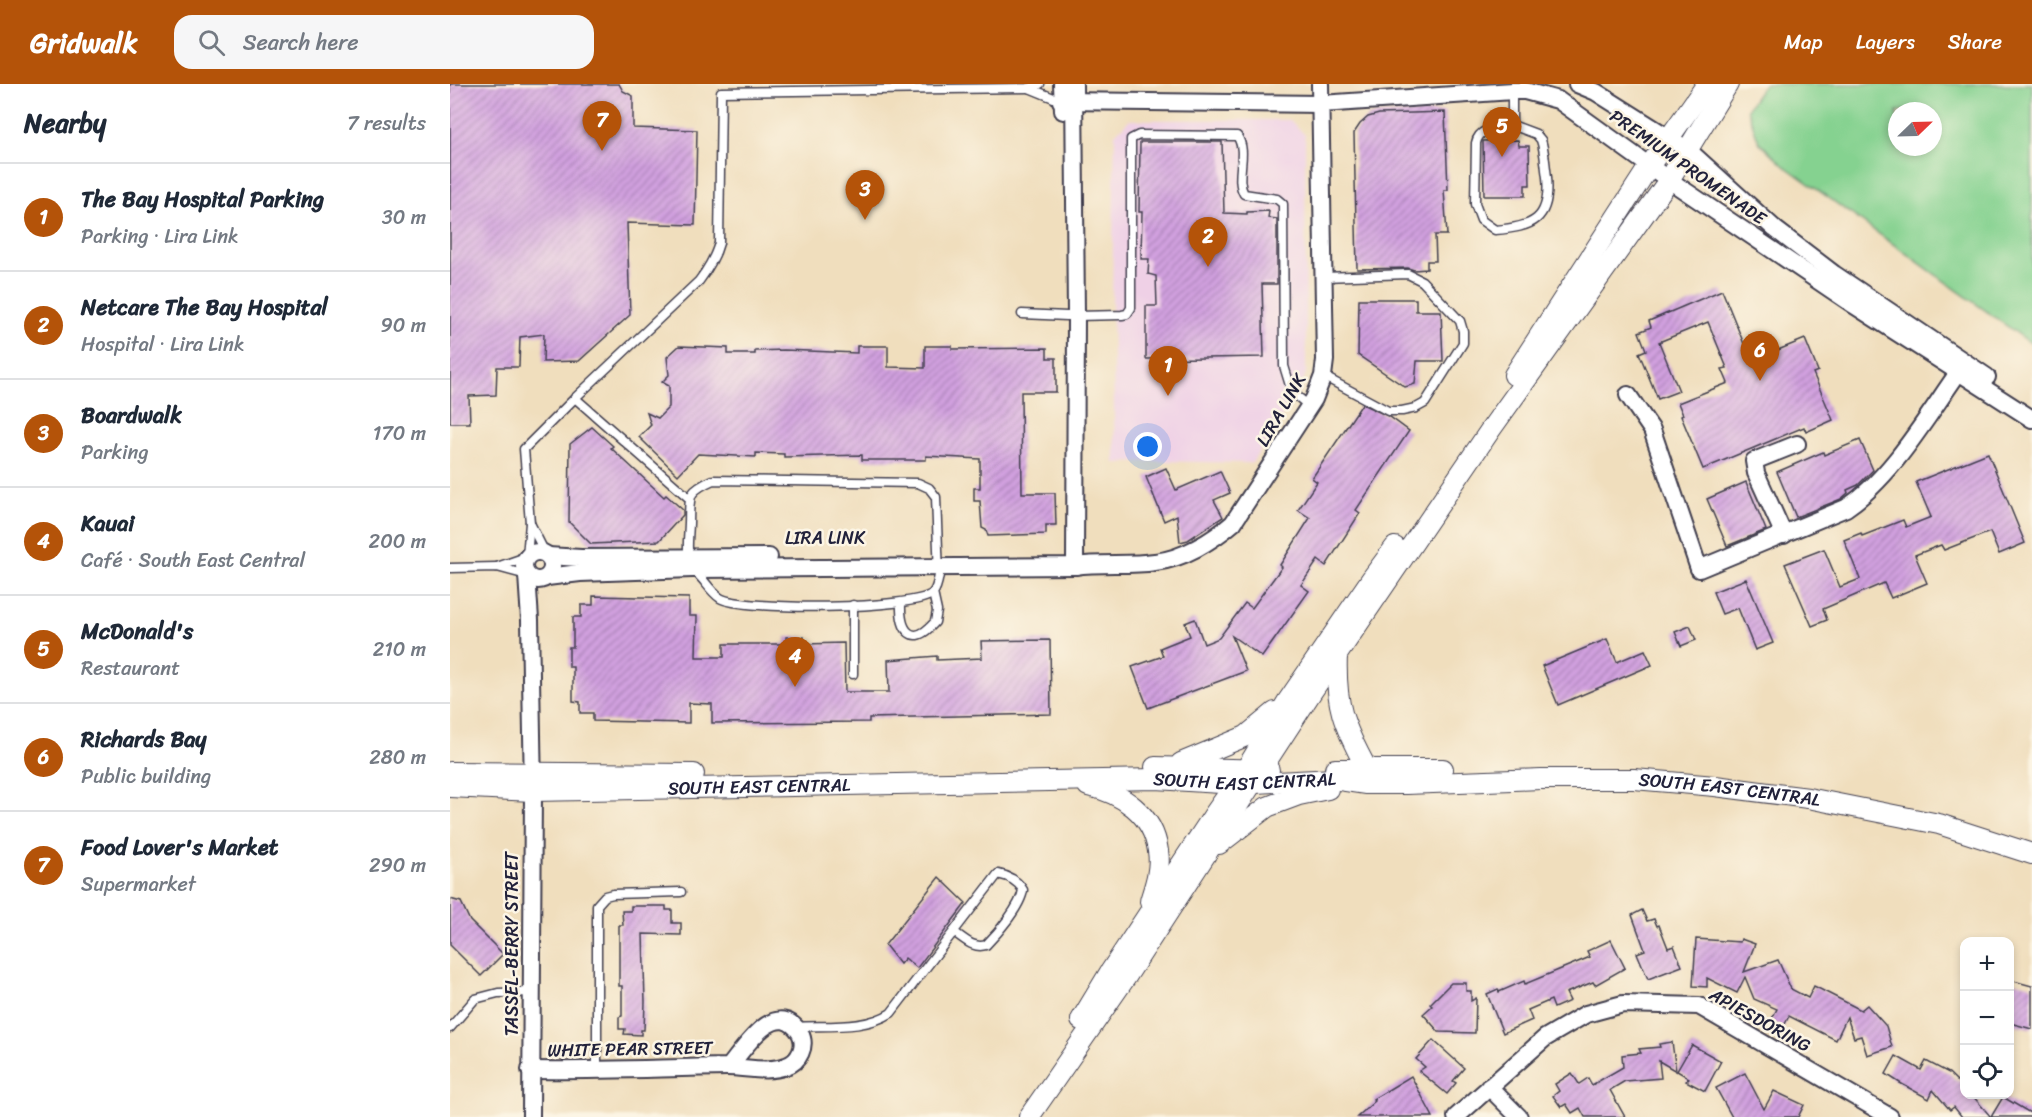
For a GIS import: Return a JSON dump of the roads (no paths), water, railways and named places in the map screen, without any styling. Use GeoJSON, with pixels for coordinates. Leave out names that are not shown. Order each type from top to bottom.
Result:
{"type":"FeatureCollection","features":[{"type":"Feature","properties":{"kind":"street"},"geometry":{"type":"LineString","coordinates":[[1062,84],[1068,101],[1072,316],[1070,561]]}},
{"type":"Feature","properties":{"kind":"street"},"geometry":{"type":"LineString","coordinates":[[1068,101],[1074,84]]}},
{"type":"Feature","properties":{"kind":"street","name":"LIRA LINK"},"geometry":{"type":"LineString","coordinates":[[547,555],[689,563],[1155,562],[1185,552],[1221,534],[1233,523],[1309,406],[1323,376],[1325,360],[1320,84]]}},
{"type":"Feature","properties":{"kind":"street","name":"PREMIUM PROMENADE"},"geometry":{"type":"LineString","coordinates":[[1577,84],[1596,92],[1688,150],[1792,242],[2032,419]]}},
{"type":"Feature","properties":{"kind":"street"},"geometry":{"type":"LineString","coordinates":[[1029,1117],[1126,977],[1208,852],[1287,702],[1525,358],[1650,165],[1707,84]]}},
{"type":"Feature","properties":{"kind":"street"},"geometry":{"type":"LineString","coordinates":[[1022,1117],[1110,972],[1144,921],[1337,654],[1512,401],[1669,180],[1728,84]]}},
{"type":"Feature","properties":{"kind":"street","name":"PREMIUM PROMENADE"},"geometry":{"type":"LineString","coordinates":[[1068,101],[1321,104],[1511,87],[1558,100],[1669,180],[1854,305],[2032,408]]}},
{"type":"Feature","properties":{"kind":"street"},"geometry":{"type":"LineString","coordinates":[[1070,561],[1065,518],[1072,316]]}},
{"type":"Feature","properties":{"kind":"street"},"geometry":{"type":"LineString","coordinates":[[1628,395],[1652,430],[1699,569],[1784,536],[1846,508],[1863,497],[1890,467],[1962,367]]}},
{"type":"Feature","properties":{"kind":"street"},"geometry":{"type":"LineString","coordinates":[[1784,536],[1756,473],[1754,461],[1797,444]]}},
{"type":"Feature","properties":{"kind":"street"},"geometry":{"type":"LineString","coordinates":[[530,620],[552,567],[547,555],[539,551],[526,557],[523,564],[530,620],[532,781]]}},
{"type":"Feature","properties":{"kind":"street","name":"LIRA LINK"},"geometry":{"type":"LineString","coordinates":[[546,578],[689,563]]}},
{"type":"Feature","properties":{"kind":"street"},"geometry":{"type":"LineString","coordinates":[[526,575],[537,580],[546,578]]}},
{"type":"Feature","properties":{"kind":"street"},"geometry":{"type":"LineString","coordinates":[[1208,852],[1267,807],[1284,800],[1344,785],[1366,776],[1341,716],[1337,687],[1337,654]]}},
{"type":"Feature","properties":{"kind":"street"},"geometry":{"type":"LineString","coordinates":[[1173,766],[1246,736],[1287,702]]}},
{"type":"Feature","properties":{"kind":"street","name":"SOUTH EAST CENTRAL"},"geometry":{"type":"LineString","coordinates":[[450,787],[532,781],[873,776],[1173,766],[1249,776]]}},
{"type":"Feature","properties":{"kind":"street","name":"SOUTH EAST CENTRAL"},"geometry":{"type":"LineString","coordinates":[[450,772],[532,781],[1062,782],[1249,776],[1333,779],[1366,776],[1635,770],[1717,774],[1811,787],[1928,812],[2032,843]]}},
{"type":"Feature","properties":{"kind":"street","name":"SOUTH EAST CENTRAL"},"geometry":{"type":"LineString","coordinates":[[1366,776],[1634,779],[1715,786],[1809,798],[1938,825],[2032,854]]}},
{"type":"Feature","properties":{"kind":"street","name":"TASSEL-BERRY STREET"},"geometry":{"type":"LineString","coordinates":[[531,1117],[532,781]]}},
{"type":"Feature","properties":{"kind":"street"},"geometry":{"type":"LineString","coordinates":[[1062,782],[1116,794],[1134,805],[1152,830],[1159,860],[1157,876],[1144,921]]}},
{"type":"Feature","properties":{"kind":"street","name":"APIESDORING"},"geometry":{"type":"LineString","coordinates":[[1456,1117],[1545,1038],[1586,1014],[1623,1004],[1698,1006],[1890,1117]]}},
{"type":"Feature","properties":{"kind":"street","name":"WHITE PEAR STREET"},"geometry":{"type":"LineString","coordinates":[[530,1070],[597,1071],[729,1067],[770,1070],[790,1065],[800,1054],[803,1046],[802,1038],[796,1027],[786,1021],[767,1023],[729,1067]]}},
{"type":"Feature","properties":{"kind":"street"},"geometry":{"type":"LineString","coordinates":[[1489,1087],[1519,1117]]}},
{"type":"Feature","properties":{"kind":"lane"},"geometry":{"type":"LineString","coordinates":[[1029,88],[1040,84]]}},
{"type":"Feature","properties":{"kind":"lane"},"geometry":{"type":"LineString","coordinates":[[1511,87],[1512,125]]}},
{"type":"Feature","properties":{"kind":"lane"},"geometry":{"type":"LineString","coordinates":[[497,567],[526,557],[530,523],[524,449],[699,280],[713,259],[719,243],[721,92],[1029,88],[1068,101]]}},
{"type":"Feature","properties":{"kind":"lane"},"geometry":{"type":"LineString","coordinates":[[1512,125],[1536,134],[1541,140],[1548,194],[1546,205],[1535,221],[1521,228],[1495,230],[1481,220],[1475,204],[1476,143],[1482,131],[1512,125]]}},
{"type":"Feature","properties":{"kind":"lane"},"geometry":{"type":"LineString","coordinates":[[1022,314],[1072,316],[1127,314],[1131,308],[1131,139],[1139,135],[1237,136],[1241,143],[1241,185],[1244,194],[1277,199],[1283,204],[1284,366],[1292,392],[1309,406]]}},
{"type":"Feature","properties":{"kind":"lane"},"geometry":{"type":"LineString","coordinates":[[1323,376],[1388,411],[1416,408],[1425,403],[1463,343],[1460,321],[1422,281],[1415,277],[1408,274],[1324,277]]}},
{"type":"Feature","properties":{"kind":"lane"},"geometry":{"type":"LineString","coordinates":[[575,398],[689,498]]}},
{"type":"Feature","properties":{"kind":"lane"},"geometry":{"type":"LineString","coordinates":[[901,603],[901,622],[907,631],[914,635],[922,633],[935,622],[937,611],[933,593],[938,584],[936,497],[929,488],[918,483],[713,480],[698,487],[689,498],[689,563],[720,598],[736,603],[803,607],[901,603],[933,593]]}},
{"type":"Feature","properties":{"kind":"lane"},"geometry":{"type":"LineString","coordinates":[[530,523],[547,555]]}},
{"type":"Feature","properties":{"kind":"lane"},"geometry":{"type":"LineString","coordinates":[[450,567],[497,567],[526,575]]}},
{"type":"Feature","properties":{"kind":"lane"},"geometry":{"type":"LineString","coordinates":[[853,605],[853,674]]}},
{"type":"Feature","properties":{"kind":"lane"},"geometry":{"type":"LineString","coordinates":[[796,1027],[863,1024],[882,1019],[891,1013],[955,933],[998,874],[1021,886],[1022,896],[1017,905],[986,945],[980,947],[972,945],[955,933]]}},
{"type":"Feature","properties":{"kind":"lane"},"geometry":{"type":"LineString","coordinates":[[597,1071],[597,905],[605,896],[613,894],[681,892]]}},
{"type":"Feature","properties":{"kind":"lane"},"geometry":{"type":"LineString","coordinates":[[450,1028],[475,999],[485,995],[532,992]]}},
{"type":"Feature","properties":{"kind":"lane"},"geometry":{"type":"LineString","coordinates":[[450,1010],[458,1019]]}},
{"type":"Feature","properties":{"kind":"place","name":"Food Lover's Market"},"geometry":{"type":"Point","coordinates":[602,151]}},
{"type":"Feature","properties":{"kind":"place","name":"McDonald's"},"geometry":{"type":"Point","coordinates":[1502,157]}},
{"type":"Feature","properties":{"kind":"place","name":"Boardwalk"},"geometry":{"type":"Point","coordinates":[865,220]}},
{"type":"Feature","properties":{"kind":"place","name":"Netcare The Bay Hospital"},"geometry":{"type":"Point","coordinates":[1208,267]}},
{"type":"Feature","properties":{"kind":"place","name":"Richards Bay"},"geometry":{"type":"Point","coordinates":[1760,381]}},
{"type":"Feature","properties":{"kind":"place","name":"The Bay Hospital Parking"},"geometry":{"type":"Point","coordinates":[1168,396]}},
{"type":"Feature","properties":{"kind":"place","name":"Kauai"},"geometry":{"type":"Point","coordinates":[795,687]}}]}
